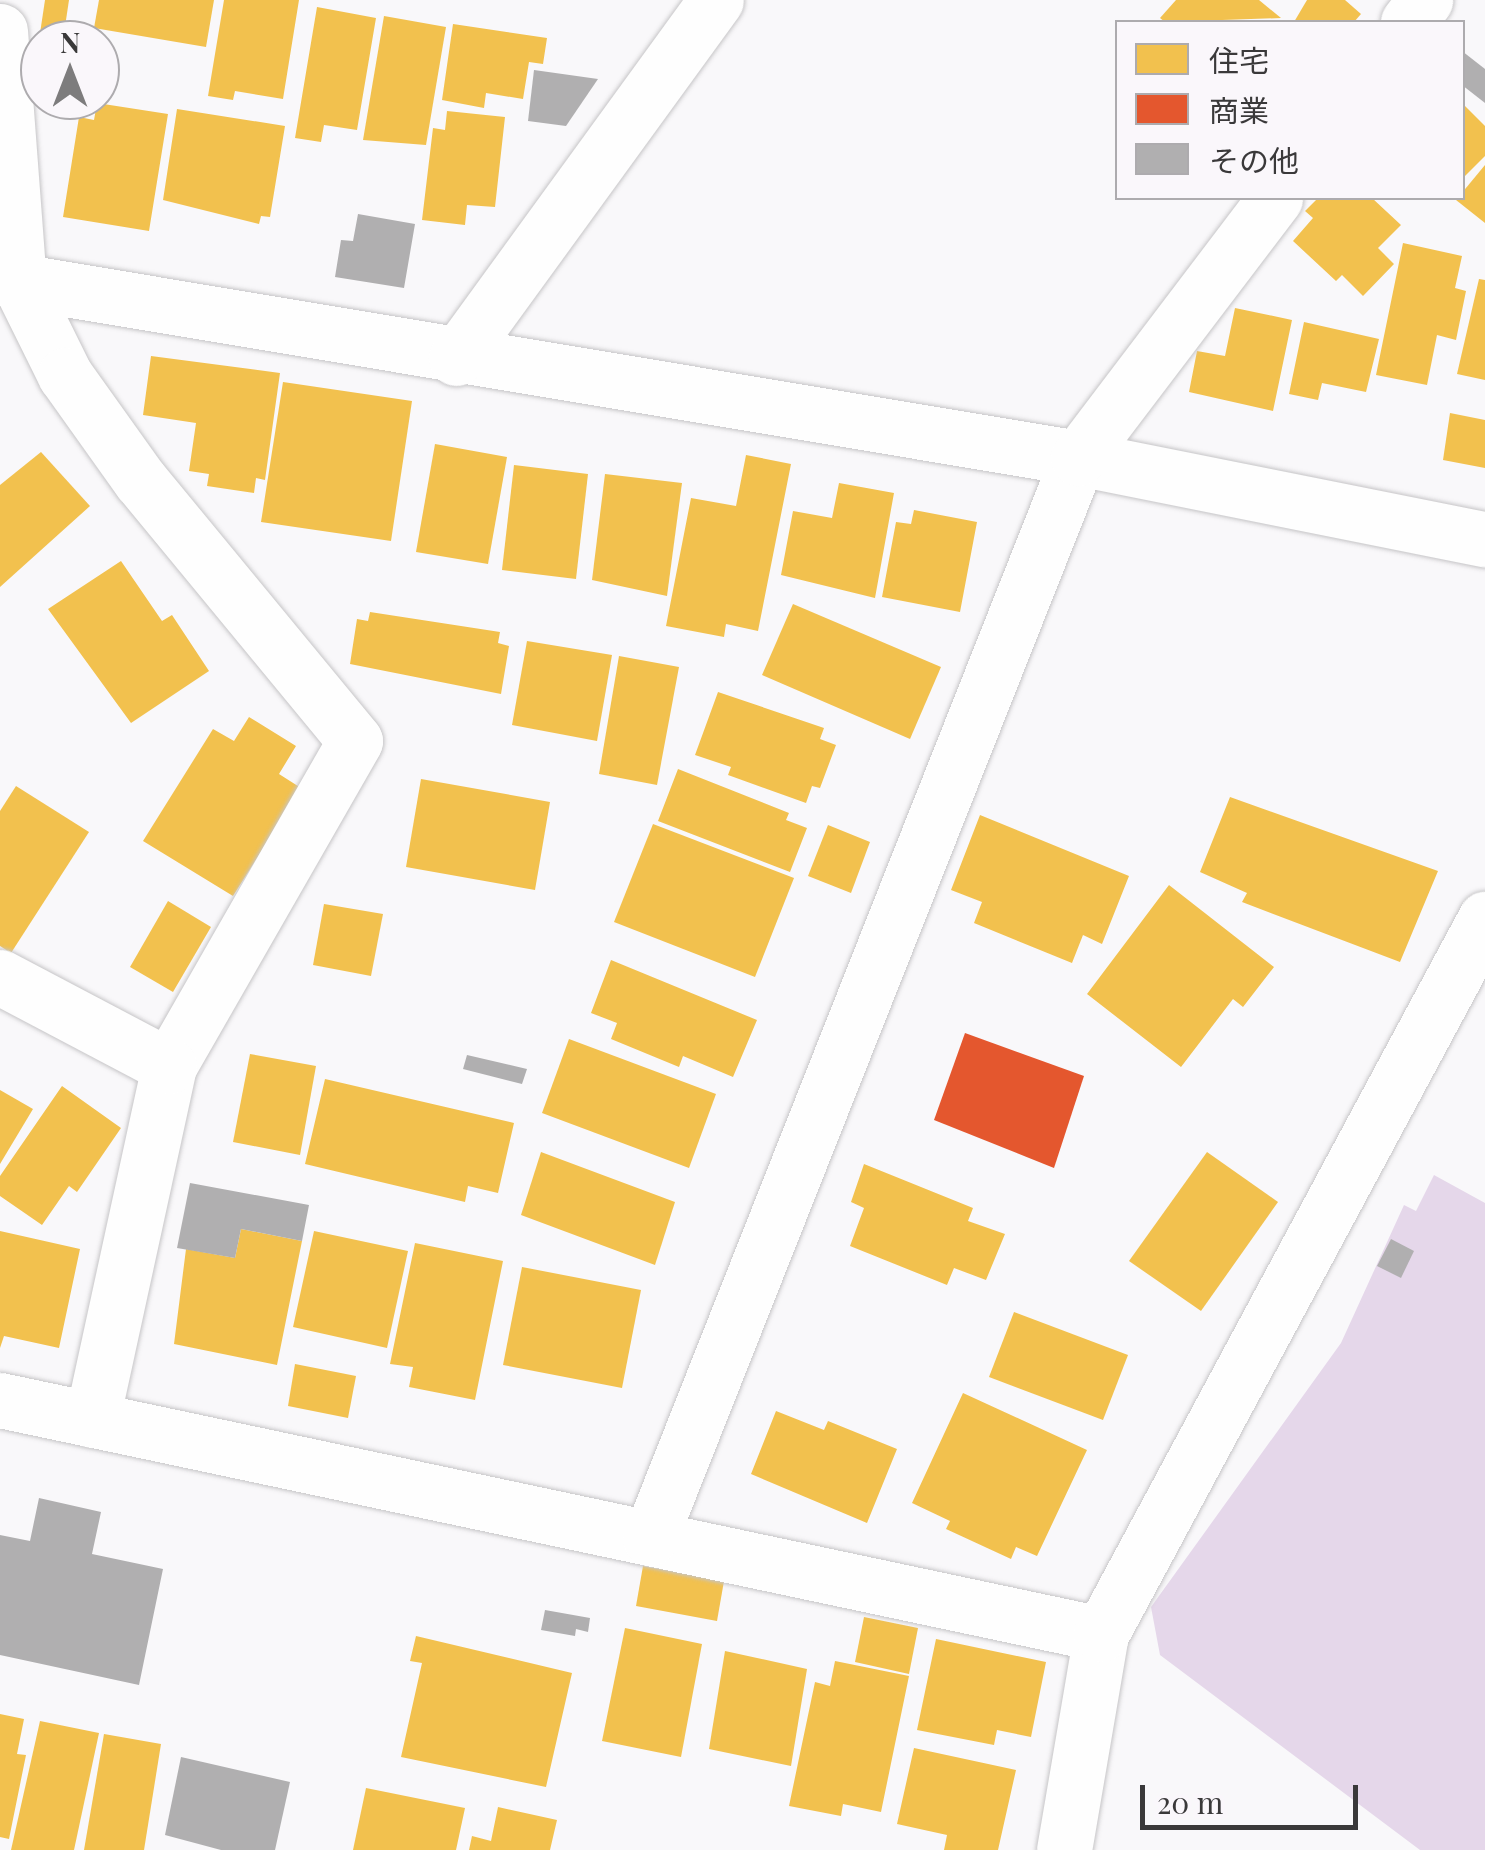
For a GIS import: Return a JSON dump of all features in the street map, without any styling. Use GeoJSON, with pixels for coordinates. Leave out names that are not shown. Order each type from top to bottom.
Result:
{"type":"FeatureCollection","features":[{"type":"Feature","properties":{"kind":"street"},"geometry":{"type":"LineString","coordinates":[[4,0],[0,30],[10,280],[65,376],[130,465],[354,741],[169,1066],[92,1420]]}},
{"type":"Feature","properties":{"kind":"street"},"geometry":{"type":"LineString","coordinates":[[456,358],[716,0]]}},
{"type":"Feature","properties":{"kind":"street"},"geometry":{"type":"LineString","coordinates":[[1410,20],[1425,0]]}},
{"type":"Feature","properties":{"kind":"street"},"geometry":{"type":"LineString","coordinates":[[650,1538],[1078,458],[1273,200]]}},
{"type":"Feature","properties":{"kind":"street"},"geometry":{"type":"LineString","coordinates":[[10,280],[456,358],[1078,458],[1485,539]]}},
{"type":"Feature","properties":{"kind":"street"},"geometry":{"type":"LineString","coordinates":[[1064,1850],[1102,1634],[1485,920]]}},
{"type":"Feature","properties":{"kind":"street"},"geometry":{"type":"LineString","coordinates":[[0,977],[169,1066]]}},
{"type":"Feature","properties":{"kind":"street"},"geometry":{"type":"LineString","coordinates":[[0,1400],[1102,1634]]}},
{"type":"Feature","properties":{"kind":"shaded area"},"geometry":{"type":"Polygon","coordinates":[[[1434,1175],[1485,1203],[1485,1850],[1420,1850],[1160,1655],[1151,1607],[1341,1343],[1404,1205],[1416,1211],[1434,1175]]]}},
{"type":"Feature","properties":{"kind":"building: 住宅"},"geometry":{"type":"Polygon","coordinates":[[[45,0],[69,0],[66,20],[42,20],[45,0]]]}},
{"type":"Feature","properties":{"kind":"building: 住宅"},"geometry":{"type":"Polygon","coordinates":[[[99,0],[214,0],[206,47],[120,32],[120,20],[95,20],[99,0]]]}},
{"type":"Feature","properties":{"kind":"building: 住宅"},"geometry":{"type":"Polygon","coordinates":[[[224,0],[299,0],[283,99],[235,91],[233,100],[208,96],[224,0]]]}},
{"type":"Feature","properties":{"kind":"building: 住宅"},"geometry":{"type":"Polygon","coordinates":[[[1176,0],[1259,0],[1281,18],[1162,20],[1160,18],[1176,0]]]}},
{"type":"Feature","properties":{"kind":"building: 住宅"},"geometry":{"type":"Polygon","coordinates":[[[1307,0],[1345,0],[1361,14],[1356,20],[1295,20],[1307,0]]]}},
{"type":"Feature","properties":{"kind":"building: 住宅"},"geometry":{"type":"Polygon","coordinates":[[[317,7],[376,18],[357,130],[324,125],[321,142],[295,138],[317,7]]]}},
{"type":"Feature","properties":{"kind":"building: 住宅"},"geometry":{"type":"Polygon","coordinates":[[[384,16],[446,27],[426,145],[363,140],[384,16]]]}},
{"type":"Feature","properties":{"kind":"building: 住宅"},"geometry":{"type":"Polygon","coordinates":[[[453,24],[547,38],[543,64],[529,62],[523,99],[486,93],[484,108],[442,100],[453,24]]]}},
{"type":"Feature","properties":{"kind":"building: 住宅"},"geometry":{"type":"Polygon","coordinates":[[[1465,106],[1485,126],[1485,156],[1465,176],[1465,106]]]}},
{"type":"Feature","properties":{"kind":"building: 住宅"},"geometry":{"type":"Polygon","coordinates":[[[120,107],[168,114],[149,231],[63,217],[79,120],[120,120],[120,107]]]}},
{"type":"Feature","properties":{"kind":"building: 住宅"},"geometry":{"type":"Polygon","coordinates":[[[177,109],[285,126],[270,217],[261,216],[259,224],[163,200],[177,109]]]}},
{"type":"Feature","properties":{"kind":"building: 住宅"},"geometry":{"type":"Polygon","coordinates":[[[447,111],[505,117],[495,207],[467,205],[465,225],[422,220],[433,128],[445,130],[447,111]]]}},
{"type":"Feature","properties":{"kind":"building: 住宅"},"geometry":{"type":"Polygon","coordinates":[[[1485,165],[1485,223],[1456,200],[1465,200],[1465,189],[1485,165]]]}},
{"type":"Feature","properties":{"kind":"building: 住宅"},"geometry":{"type":"Polygon","coordinates":[[[1316,200],[1374,200],[1401,225],[1378,248],[1394,264],[1363,296],[1342,275],[1336,281],[1293,241],[1313,218],[1305,211],[1316,200]]]}},
{"type":"Feature","properties":{"kind":"building: 住宅"},"geometry":{"type":"Polygon","coordinates":[[[1403,243],[1462,256],[1455,288],[1466,291],[1456,340],[1437,335],[1427,385],[1376,375],[1403,243]]]}},
{"type":"Feature","properties":{"kind":"building: 住宅"},"geometry":{"type":"Polygon","coordinates":[[[1479,279],[1485,280],[1485,380],[1457,374],[1479,279]]]}},
{"type":"Feature","properties":{"kind":"building: 住宅"},"geometry":{"type":"Polygon","coordinates":[[[1235,308],[1292,320],[1273,411],[1189,392],[1197,351],[1225,356],[1235,308]]]}},
{"type":"Feature","properties":{"kind":"building: 住宅"},"geometry":{"type":"Polygon","coordinates":[[[1304,322],[1379,339],[1366,392],[1322,383],[1318,400],[1289,394],[1304,322]]]}},
{"type":"Feature","properties":{"kind":"building: 住宅"},"geometry":{"type":"Polygon","coordinates":[[[151,356],[280,373],[265,480],[256,478],[254,493],[207,486],[209,474],[189,471],[196,423],[143,415],[151,356]]]}},
{"type":"Feature","properties":{"kind":"building: 住宅"},"geometry":{"type":"Polygon","coordinates":[[[283,382],[412,401],[391,541],[261,522],[283,382]]]}},
{"type":"Feature","properties":{"kind":"building: 住宅"},"geometry":{"type":"Polygon","coordinates":[[[1450,413],[1485,420],[1485,468],[1443,460],[1450,413]]]}},
{"type":"Feature","properties":{"kind":"building: 住宅"},"geometry":{"type":"Polygon","coordinates":[[[435,444],[507,457],[488,564],[416,552],[435,444]]]}},
{"type":"Feature","properties":{"kind":"building: 住宅"},"geometry":{"type":"Polygon","coordinates":[[[41,452],[90,506],[0,587],[0,485],[41,452]]]}},
{"type":"Feature","properties":{"kind":"building: 住宅"},"geometry":{"type":"Polygon","coordinates":[[[746,455],[791,464],[758,631],[726,624],[724,637],[666,626],[691,498],[736,506],[746,455]]]}},
{"type":"Feature","properties":{"kind":"building: 住宅"},"geometry":{"type":"Polygon","coordinates":[[[514,465],[588,474],[576,579],[502,570],[514,465]]]}},
{"type":"Feature","properties":{"kind":"building: 住宅"},"geometry":{"type":"Polygon","coordinates":[[[605,474],[682,483],[667,596],[592,580],[605,474]]]}},
{"type":"Feature","properties":{"kind":"building: 住宅"},"geometry":{"type":"Polygon","coordinates":[[[839,483],[894,493],[875,598],[781,575],[793,511],[832,518],[839,483]]]}},
{"type":"Feature","properties":{"kind":"building: 住宅"},"geometry":{"type":"Polygon","coordinates":[[[914,510],[977,522],[960,612],[882,597],[896,522],[911,524],[914,510]]]}},
{"type":"Feature","properties":{"kind":"building: 住宅"},"geometry":{"type":"Polygon","coordinates":[[[121,561],[162,621],[172,615],[209,671],[131,723],[48,609],[121,561]]]}},
{"type":"Feature","properties":{"kind":"building: 住宅"},"geometry":{"type":"Polygon","coordinates":[[[793,604],[941,667],[910,739],[762,675],[793,604]]]}},
{"type":"Feature","properties":{"kind":"building: 住宅"},"geometry":{"type":"Polygon","coordinates":[[[370,612],[500,632],[498,643],[509,646],[501,694],[350,664],[357,619],[368,621],[370,612]]]}},
{"type":"Feature","properties":{"kind":"building: 住宅"},"geometry":{"type":"Polygon","coordinates":[[[527,641],[612,655],[597,741],[512,725],[527,641]]]}},
{"type":"Feature","properties":{"kind":"building: 住宅"},"geometry":{"type":"Polygon","coordinates":[[[619,656],[679,667],[657,785],[599,774],[619,656]]]}},
{"type":"Feature","properties":{"kind":"building: 住宅"},"geometry":{"type":"Polygon","coordinates":[[[718,692],[824,728],[820,739],[836,745],[820,788],[812,786],[806,803],[728,775],[731,767],[695,755],[718,692]]]}},
{"type":"Feature","properties":{"kind":"building: 住宅"},"geometry":{"type":"Polygon","coordinates":[[[249,717],[296,746],[279,774],[301,788],[233,896],[143,841],[213,729],[234,741],[249,717]]]}},
{"type":"Feature","properties":{"kind":"building: 住宅"},"geometry":{"type":"Polygon","coordinates":[[[678,769],[789,813],[786,820],[807,828],[790,872],[658,821],[678,769]]]}},
{"type":"Feature","properties":{"kind":"building: 住宅"},"geometry":{"type":"Polygon","coordinates":[[[421,779],[550,802],[535,890],[406,867],[421,779]]]}},
{"type":"Feature","properties":{"kind":"building: 住宅"},"geometry":{"type":"Polygon","coordinates":[[[16,786],[89,832],[11,953],[0,946],[0,811],[16,786]]]}},
{"type":"Feature","properties":{"kind":"building: 住宅"},"geometry":{"type":"Polygon","coordinates":[[[1230,797],[1438,871],[1400,962],[1242,902],[1247,893],[1200,872],[1230,797]]]}},
{"type":"Feature","properties":{"kind":"building: 住宅"},"geometry":{"type":"Polygon","coordinates":[[[980,815],[1129,876],[1102,944],[1083,935],[1072,963],[974,923],[982,902],[951,890],[980,815]]]}},
{"type":"Feature","properties":{"kind":"building: 住宅"},"geometry":{"type":"Polygon","coordinates":[[[653,824],[794,878],[755,977],[614,922],[653,824]]]}},
{"type":"Feature","properties":{"kind":"building: 住宅"},"geometry":{"type":"Polygon","coordinates":[[[828,825],[870,842],[851,893],[808,876],[828,825]]]}},
{"type":"Feature","properties":{"kind":"building: 住宅"},"geometry":{"type":"Polygon","coordinates":[[[1169,885],[1274,967],[1243,1007],[1233,999],[1181,1067],[1087,994],[1169,885]]]}},
{"type":"Feature","properties":{"kind":"building: 住宅"},"geometry":{"type":"Polygon","coordinates":[[[168,901],[211,927],[173,992],[130,967],[168,901]]]}},
{"type":"Feature","properties":{"kind":"building: 住宅"},"geometry":{"type":"Polygon","coordinates":[[[324,904],[383,914],[371,976],[313,965],[324,904]]]}},
{"type":"Feature","properties":{"kind":"building: 住宅"},"geometry":{"type":"Polygon","coordinates":[[[611,960],[757,1020],[733,1077],[683,1056],[679,1067],[611,1039],[617,1023],[591,1013],[611,960]]]}},
{"type":"Feature","properties":{"kind":"building: 住宅"},"geometry":{"type":"Polygon","coordinates":[[[569,1039],[716,1094],[689,1168],[542,1113],[569,1039]]]}},
{"type":"Feature","properties":{"kind":"building: 住宅"},"geometry":{"type":"Polygon","coordinates":[[[250,1054],[316,1066],[300,1155],[233,1142],[250,1054]]]}},
{"type":"Feature","properties":{"kind":"building: 住宅"},"geometry":{"type":"Polygon","coordinates":[[[325,1079],[514,1123],[498,1193],[468,1186],[465,1202],[305,1164],[325,1079]]]}},
{"type":"Feature","properties":{"kind":"building: 住宅"},"geometry":{"type":"Polygon","coordinates":[[[62,1086],[121,1128],[77,1192],[69,1186],[42,1225],[0,1196],[0,1176],[62,1086]]]}},
{"type":"Feature","properties":{"kind":"building: 住宅"},"geometry":{"type":"Polygon","coordinates":[[[0,1090],[33,1109],[0,1164],[0,1090]]]}},
{"type":"Feature","properties":{"kind":"building: 住宅"},"geometry":{"type":"Polygon","coordinates":[[[541,1152],[675,1202],[655,1265],[521,1215],[541,1152]]]}},
{"type":"Feature","properties":{"kind":"building: 住宅"},"geometry":{"type":"Polygon","coordinates":[[[1207,1152],[1278,1202],[1201,1311],[1129,1261],[1207,1152]]]}},
{"type":"Feature","properties":{"kind":"building: 住宅"},"geometry":{"type":"Polygon","coordinates":[[[864,1164],[973,1208],[968,1221],[1005,1234],[986,1280],[954,1268],[947,1285],[850,1246],[864,1208],[851,1202],[864,1164]]]}},
{"type":"Feature","properties":{"kind":"building: 住宅"},"geometry":{"type":"Polygon","coordinates":[[[241,1229],[302,1241],[277,1365],[174,1344],[186,1249],[235,1258],[241,1229]]]}},
{"type":"Feature","properties":{"kind":"building: 住宅"},"geometry":{"type":"Polygon","coordinates":[[[0,1231],[80,1249],[59,1348],[4,1336],[0,1348],[0,1231]]]}},
{"type":"Feature","properties":{"kind":"building: 住宅"},"geometry":{"type":"Polygon","coordinates":[[[314,1231],[408,1251],[387,1348],[293,1327],[314,1231]]]}},
{"type":"Feature","properties":{"kind":"building: 住宅"},"geometry":{"type":"Polygon","coordinates":[[[415,1243],[503,1261],[475,1400],[409,1387],[413,1367],[390,1364],[415,1243]]]}},
{"type":"Feature","properties":{"kind":"building: 住宅"},"geometry":{"type":"Polygon","coordinates":[[[522,1267],[641,1290],[622,1388],[503,1365],[522,1267]]]}},
{"type":"Feature","properties":{"kind":"building: 住宅"},"geometry":{"type":"Polygon","coordinates":[[[1014,1312],[1128,1355],[1103,1420],[989,1377],[1014,1312]]]}},
{"type":"Feature","properties":{"kind":"building: 住宅"},"geometry":{"type":"Polygon","coordinates":[[[295,1364],[356,1376],[348,1418],[288,1406],[295,1364]]]}},
{"type":"Feature","properties":{"kind":"building: 住宅"},"geometry":{"type":"Polygon","coordinates":[[[963,1393],[1087,1450],[1037,1556],[1016,1547],[1011,1559],[946,1529],[950,1521],[912,1503],[963,1393]]]}},
{"type":"Feature","properties":{"kind":"building: 住宅"},"geometry":{"type":"Polygon","coordinates":[[[776,1411],[824,1430],[828,1421],[897,1449],[867,1523],[751,1474],[776,1411]]]}},
{"type":"Feature","properties":{"kind":"building: 住宅"},"geometry":{"type":"Polygon","coordinates":[[[643,1566],[724,1581],[717,1621],[636,1606],[643,1566]]]}},
{"type":"Feature","properties":{"kind":"building: 住宅"},"geometry":{"type":"Polygon","coordinates":[[[864,1617],[918,1628],[909,1674],[855,1662],[864,1617]]]}},
{"type":"Feature","properties":{"kind":"building: 住宅"},"geometry":{"type":"Polygon","coordinates":[[[625,1628],[702,1644],[681,1757],[602,1741],[625,1628]]]}},
{"type":"Feature","properties":{"kind":"building: 住宅"},"geometry":{"type":"Polygon","coordinates":[[[416,1636],[572,1673],[546,1787],[401,1757],[422,1663],[410,1661],[416,1636]]]}},
{"type":"Feature","properties":{"kind":"building: 住宅"},"geometry":{"type":"Polygon","coordinates":[[[936,1639],[1046,1662],[1031,1737],[997,1730],[994,1745],[917,1730],[936,1639]]]}},
{"type":"Feature","properties":{"kind":"building: 住宅"},"geometry":{"type":"Polygon","coordinates":[[[725,1651],[807,1669],[791,1766],[709,1749],[725,1651]]]}},
{"type":"Feature","properties":{"kind":"building: 住宅"},"geometry":{"type":"Polygon","coordinates":[[[835,1661],[909,1676],[881,1812],[843,1804],[841,1816],[789,1806],[815,1682],[830,1686],[835,1661]]]}},
{"type":"Feature","properties":{"kind":"building: 住宅"},"geometry":{"type":"Polygon","coordinates":[[[0,1714],[24,1719],[17,1754],[26,1755],[9,1839],[0,1837],[0,1714]]]}},
{"type":"Feature","properties":{"kind":"building: 住宅"},"geometry":{"type":"Polygon","coordinates":[[[40,1721],[99,1733],[74,1850],[11,1850],[40,1721]]]}},
{"type":"Feature","properties":{"kind":"building: 住宅"},"geometry":{"type":"Polygon","coordinates":[[[104,1734],[161,1744],[144,1850],[84,1850],[104,1734]]]}},
{"type":"Feature","properties":{"kind":"building: 住宅"},"geometry":{"type":"Polygon","coordinates":[[[914,1748],[1016,1770],[998,1850],[944,1850],[947,1835],[897,1824],[914,1748]]]}},
{"type":"Feature","properties":{"kind":"building: 住宅"},"geometry":{"type":"Polygon","coordinates":[[[366,1788],[465,1808],[456,1850],[353,1850],[366,1788]]]}},
{"type":"Feature","properties":{"kind":"building: 住宅"},"geometry":{"type":"Polygon","coordinates":[[[498,1807],[557,1820],[550,1850],[469,1850],[472,1836],[491,1841],[498,1807]]]}},
{"type":"Feature","properties":{"kind":"building: 商業"},"geometry":{"type":"Polygon","coordinates":[[[965,1033],[1084,1076],[1054,1168],[934,1120],[965,1033]]]}},
{"type":"Feature","properties":{"kind":"building: その他"},"geometry":{"type":"Polygon","coordinates":[[[1465,53],[1485,69],[1485,103],[1465,87],[1465,53]]]}},
{"type":"Feature","properties":{"kind":"building: その他"},"geometry":{"type":"Polygon","coordinates":[[[534,70],[598,79],[566,126],[528,121],[534,70]]]}},
{"type":"Feature","properties":{"kind":"building: その他"},"geometry":{"type":"Polygon","coordinates":[[[358,214],[415,224],[404,288],[335,277],[341,240],[353,241],[358,214]]]}},
{"type":"Feature","properties":{"kind":"building: その他"},"geometry":{"type":"Polygon","coordinates":[[[467,1055],[527,1069],[522,1084],[463,1069],[467,1055]]]}},
{"type":"Feature","properties":{"kind":"building: その他"},"geometry":{"type":"Polygon","coordinates":[[[190,1183],[309,1205],[302,1241],[241,1229],[235,1258],[177,1248],[190,1183]]]}},
{"type":"Feature","properties":{"kind":"building: その他"},"geometry":{"type":"Polygon","coordinates":[[[1391,1239],[1414,1251],[1401,1278],[1377,1266],[1391,1239]]]}},
{"type":"Feature","properties":{"kind":"building: その他"},"geometry":{"type":"Polygon","coordinates":[[[39,1498],[101,1512],[92,1554],[163,1569],[139,1685],[0,1655],[0,1535],[30,1541],[39,1498]]]}},
{"type":"Feature","properties":{"kind":"building: その他"},"geometry":{"type":"Polygon","coordinates":[[[545,1610],[590,1618],[588,1632],[576,1629],[575,1636],[541,1630],[545,1610]]]}},
{"type":"Feature","properties":{"kind":"building: その他"},"geometry":{"type":"Polygon","coordinates":[[[181,1757],[290,1782],[275,1850],[221,1850],[165,1835],[181,1757]]]}}]}
